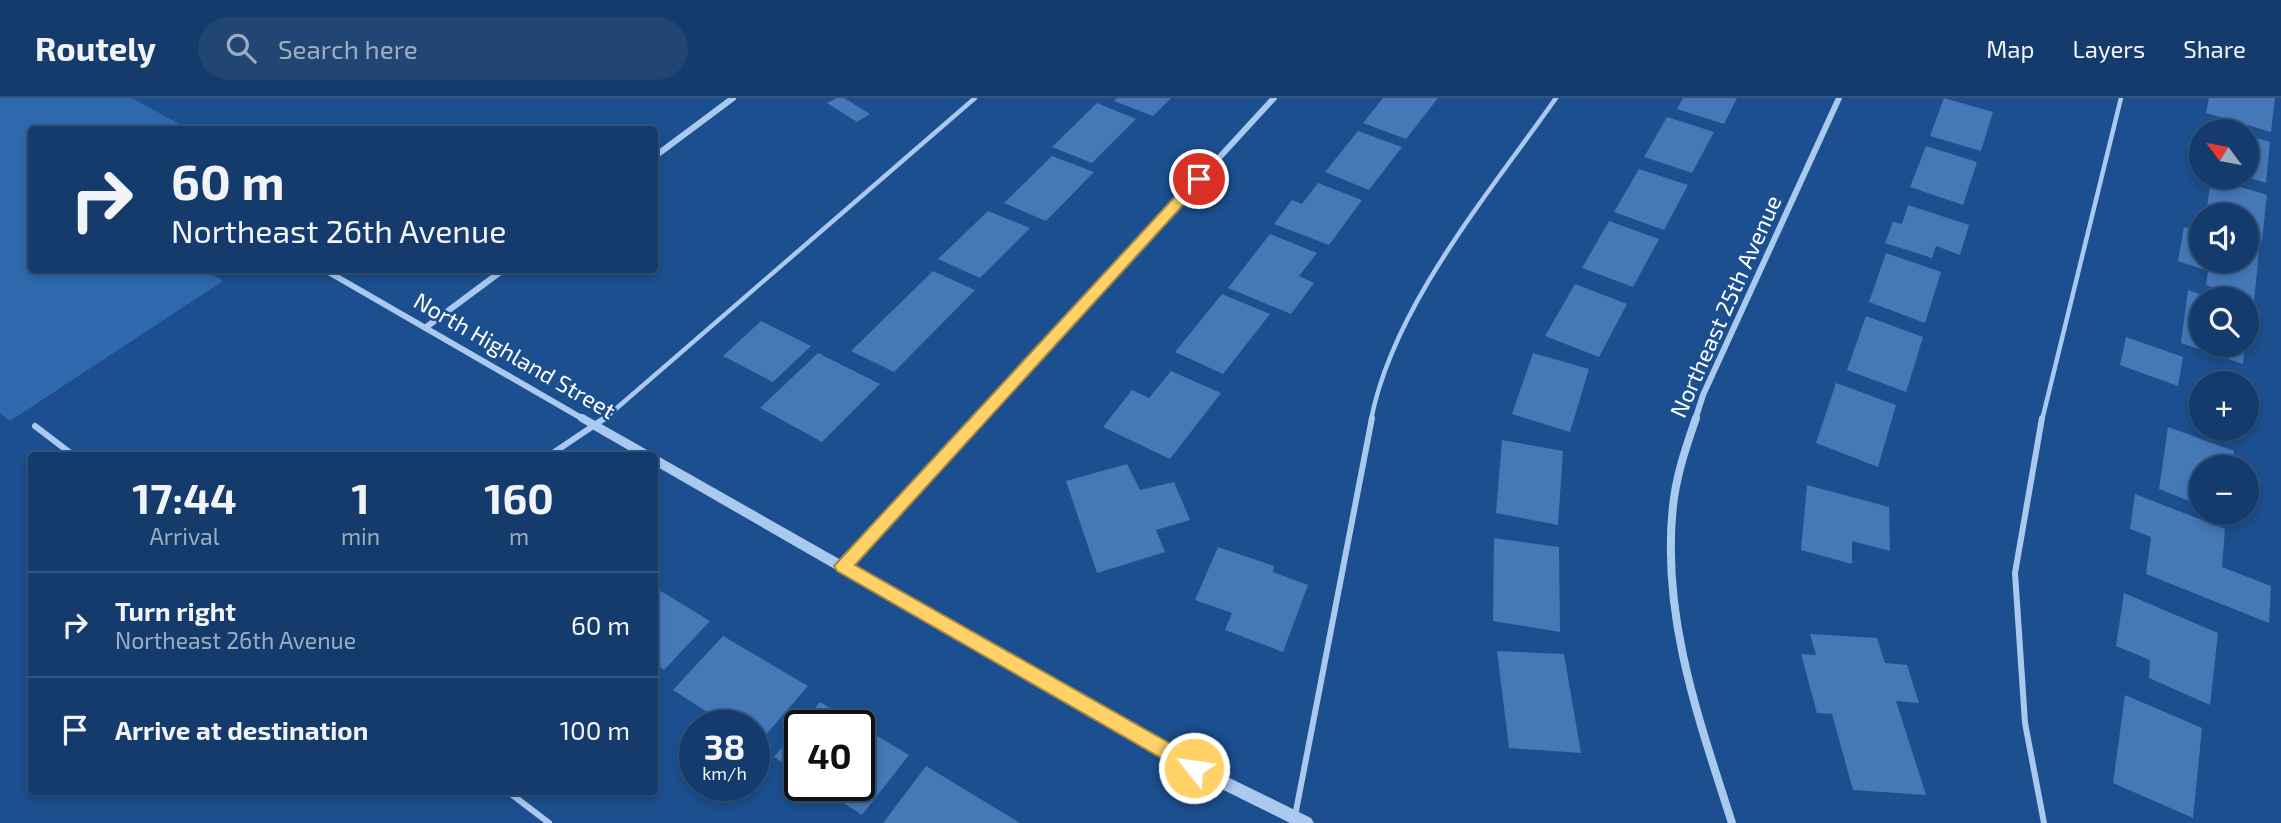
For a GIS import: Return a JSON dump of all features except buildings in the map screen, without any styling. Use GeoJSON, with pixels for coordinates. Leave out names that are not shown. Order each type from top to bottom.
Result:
{"type":"FeatureCollection","features":[{"type":"Feature","properties":{"kind":"street"},"geometry":{"type":"LineString","coordinates":[[658,154],[733,98]]}},
{"type":"Feature","properties":{"kind":"street"},"geometry":{"type":"LineString","coordinates":[[843,566],[1274,98]]}},
{"type":"Feature","properties":{"kind":"street","name":"Northeast 25th Avenue"},"geometry":{"type":"LineString","coordinates":[[1732,823],[1694,701],[1675,616],[1669,558],[1673,502],[1703,395],[1839,98]]}},
{"type":"Feature","properties":{"kind":"street","name":"North Highland Street"},"geometry":{"type":"LineString","coordinates":[[329,273],[643,452]]}},
{"type":"Feature","properties":{"kind":"street"},"geometry":{"type":"LineString","coordinates":[[425,328],[499,273]]}},
{"type":"Feature","properties":{"kind":"street"},"geometry":{"type":"LineString","coordinates":[[658,461],[1194,768],[1300,821]]}},
{"type":"Feature","properties":{"kind":"lane"},"geometry":{"type":"LineString","coordinates":[[555,452],[596,426],[975,98]]}},
{"type":"Feature","properties":{"kind":"lane"},"geometry":{"type":"LineString","coordinates":[[1300,821],[1373,411],[1392,352],[1449,251],[1556,98]]}},
{"type":"Feature","properties":{"kind":"lane"},"geometry":{"type":"LineString","coordinates":[[2044,823],[2025,723],[2015,573],[2035,447],[2121,98]]}},
{"type":"Feature","properties":{"kind":"lane"},"geometry":{"type":"LineString","coordinates":[[35,426],[69,452]]}},
{"type":"Feature","properties":{"kind":"lane"},"geometry":{"type":"LineString","coordinates":[[512,795],[549,823]]}},
{"type":"Feature","properties":{"kind":"shaded area"},"geometry":{"type":"Polygon","coordinates":[[[0,98],[131,98],[183,126],[28,126],[28,273],[209,273],[223,281],[10,421],[0,413],[0,98]]]}},
{"type":"Feature","properties":{"kind":"route"},"geometry":{"type":"LineString","coordinates":[[1194,768],[843,566],[1199,179]]}}]}
